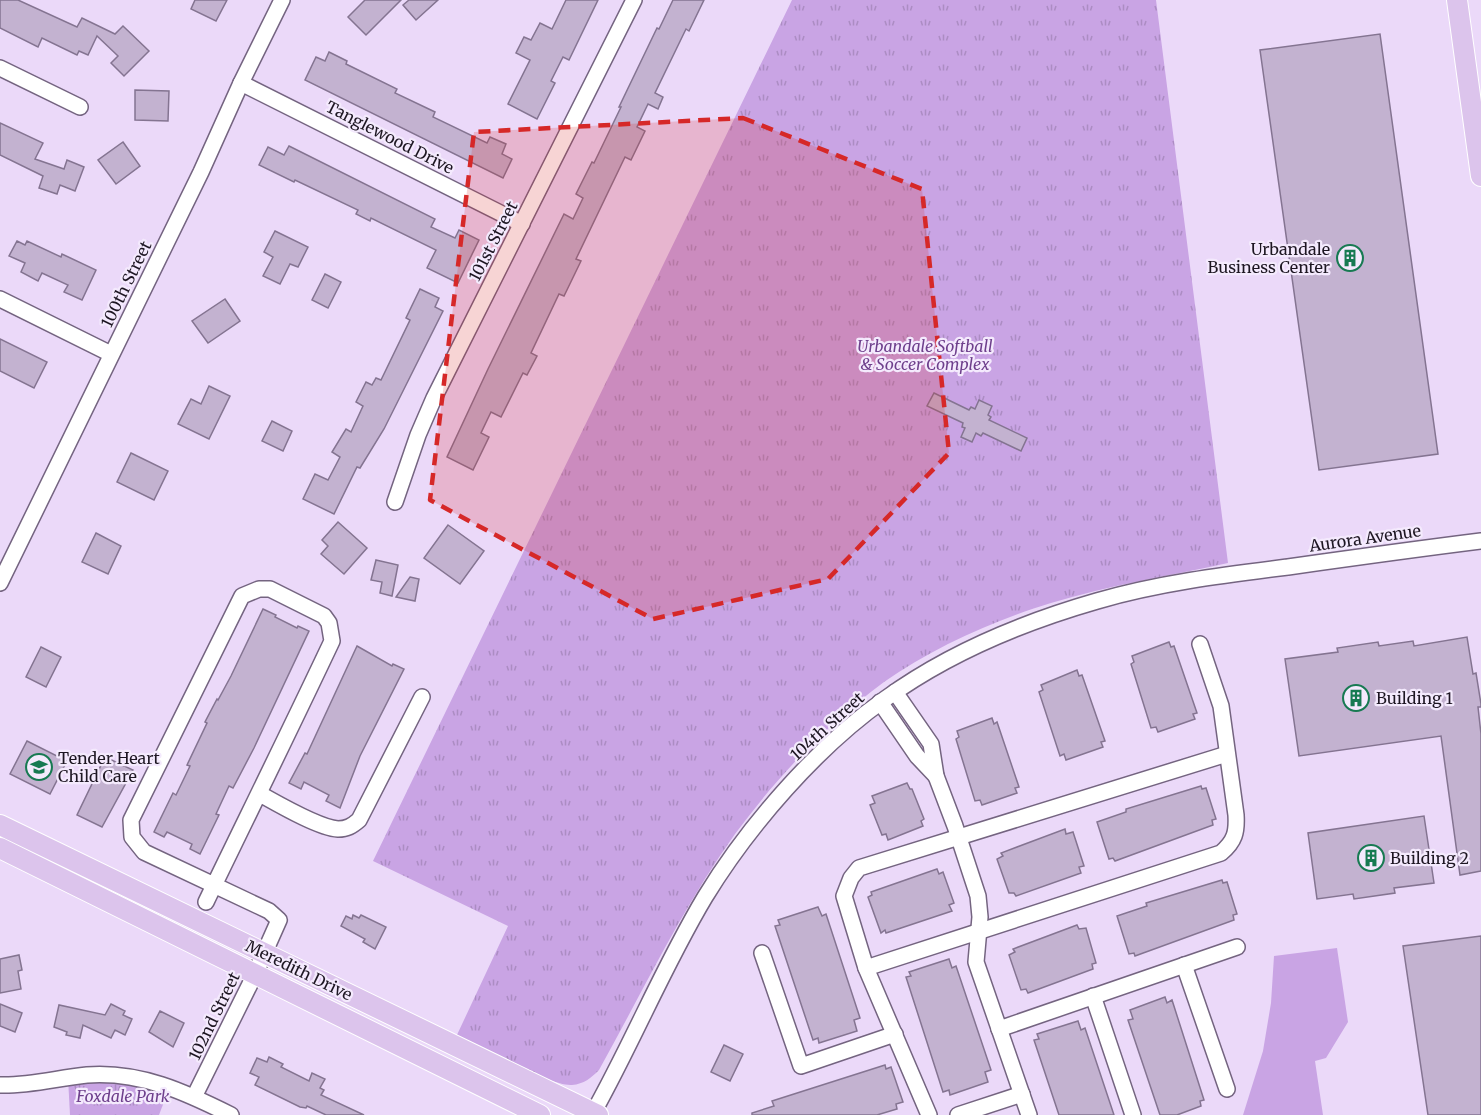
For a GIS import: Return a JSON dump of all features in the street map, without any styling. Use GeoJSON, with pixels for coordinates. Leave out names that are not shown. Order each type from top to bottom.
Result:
{"type":"FeatureCollection","features":[{"type":"Feature","properties":{"kind":"main road"},"geometry":{"type":"LineString","coordinates":[[1457,0],[1481,176]]}},
{"type":"Feature","properties":{"kind":"main road","name":"Meredith Drive"},"geometry":{"type":"LineString","coordinates":[[0,825],[594,1114]]}},
{"type":"Feature","properties":{"kind":"main road","name":"Meredith Drive"},"geometry":{"type":"LineString","coordinates":[[0,848],[540,1115]]}},
{"type":"Feature","properties":{"kind":"street","name":"100th Street"},"geometry":{"type":"LineString","coordinates":[[0,583],[201,172],[282,0]]}},
{"type":"Feature","properties":{"kind":"street","name":"101st Street"},"geometry":{"type":"LineString","coordinates":[[395,502],[430,407],[634,0]]}},
{"type":"Feature","properties":{"kind":"street"},"geometry":{"type":"LineString","coordinates":[[0,68],[80,107]]}},
{"type":"Feature","properties":{"kind":"street","name":"Tanglewood Drive"},"geometry":{"type":"LineString","coordinates":[[241,83],[522,224]]}},
{"type":"Feature","properties":{"kind":"street"},"geometry":{"type":"LineString","coordinates":[[0,299],[111,354]]}},
{"type":"Feature","properties":{"kind":"street","name":"Aurora Avenue"},"geometry":{"type":"LineString","coordinates":[[1253,571],[1481,541]]}},
{"type":"Feature","properties":{"kind":"street","name":"104th Street"},"geometry":{"type":"LineString","coordinates":[[594,1114],[672,956],[705,896],[758,823],[806,768],[880,702],[964,652],[1014,629],[1060,613],[1146,589],[1253,571]]}},
{"type":"Feature","properties":{"kind":"street"},"geometry":{"type":"LineString","coordinates":[[206,902],[260,795],[332,641],[329,623],[324,616],[270,589],[259,589],[242,596],[131,820],[132,837],[139,849],[213,886]]}},
{"type":"Feature","properties":{"kind":"street"},"geometry":{"type":"LineString","coordinates":[[866,968],[1221,853],[1232,843],[1237,830],[1221,706],[1200,644]]}},
{"type":"Feature","properties":{"kind":"street"},"geometry":{"type":"LineString","coordinates":[[895,692],[932,744],[936,776],[978,896],[980,917],[976,962],[1029,1115]]}},
{"type":"Feature","properties":{"kind":"street"},"geometry":{"type":"LineString","coordinates":[[260,795],[328,828],[344,829],[351,826],[359,820],[422,697]]}},
{"type":"Feature","properties":{"kind":"street"},"geometry":{"type":"LineString","coordinates":[[880,702],[917,756],[936,776]]}},
{"type":"Feature","properties":{"kind":"street"},"geometry":{"type":"LineString","coordinates":[[929,1115],[866,968],[844,896],[851,878],[859,868],[1227,754]]}},
{"type":"Feature","properties":{"kind":"street","name":"102nd Street"},"geometry":{"type":"LineString","coordinates":[[194,1097],[279,920],[276,915],[213,886]]}},
{"type":"Feature","properties":{"kind":"street"},"geometry":{"type":"LineString","coordinates":[[999,1029],[1237,947]]}},
{"type":"Feature","properties":{"kind":"street"},"geometry":{"type":"LineString","coordinates":[[762,953],[801,1066],[896,1034]]}},
{"type":"Feature","properties":{"kind":"street"},"geometry":{"type":"LineString","coordinates":[[1184,965],[1227,1089]]}},
{"type":"Feature","properties":{"kind":"street"},"geometry":{"type":"LineString","coordinates":[[1093,996],[1133,1115]]}},
{"type":"Feature","properties":{"kind":"street"},"geometry":{"type":"LineString","coordinates":[[0,1085],[33,1084],[85,1076],[118,1076],[156,1082],[231,1115]]}},
{"type":"Feature","properties":{"kind":"street"},"geometry":{"type":"LineString","coordinates":[[957,1115],[1022,1094]]}},
{"type":"Feature","properties":{"kind":"highlighted area"},"geometry":{"type":"Polygon","coordinates":[[[743,118],[922,189],[949,453],[828,579],[653,619],[430,500],[474,132],[743,118]]]}},
{"type":"Feature","properties":{"kind":"green space","name":"Urbandale Softball & Soccer Complex"},"geometry":{"type":"Polygon","coordinates":[[[792,0],[1156,0],[1228,563],[1095,591],[1008,618],[964,636],[922,658],[863,698],[804,752],[735,834],[680,920],[599,1070],[580,1083],[562,1084],[532,1073],[456,1037],[508,926],[373,861],[792,0]]]}},
{"type":"Feature","properties":{"kind":"green space"},"geometry":{"type":"Polygon","coordinates":[[[1337,948],[1348,1022],[1326,1058],[1315,1061],[1323,1115],[1243,1115],[1263,1051],[1271,1003],[1274,956],[1337,948]]]}},
{"type":"Feature","properties":{"kind":"green space","name":"Foxdale Park"},"geometry":{"type":"Polygon","coordinates":[[[68,1078],[170,1086],[159,1115],[70,1115],[68,1078]]]}},
{"type":"Feature","properties":{"kind":"building"},"geometry":{"type":"Polygon","coordinates":[[[0,0],[18,0],[77,27],[82,18],[115,34],[123,26],[149,51],[124,76],[111,63],[118,56],[97,36],[88,55],[79,51],[77,55],[42,38],[38,47],[0,28],[0,0]]]}},
{"type":"Feature","properties":{"kind":"building"},"geometry":{"type":"Polygon","coordinates":[[[195,0],[227,0],[216,21],[191,9],[195,0]]]}},
{"type":"Feature","properties":{"kind":"building"},"geometry":{"type":"Polygon","coordinates":[[[365,0],[401,0],[366,35],[348,17],[365,0]]]}},
{"type":"Feature","properties":{"kind":"building"},"geometry":{"type":"Polygon","coordinates":[[[409,0],[438,0],[416,20],[403,5],[409,0]]]}},
{"type":"Feature","properties":{"kind":"building"},"geometry":{"type":"Polygon","coordinates":[[[566,0],[598,0],[569,60],[563,57],[551,81],[555,83],[537,119],[508,104],[530,60],[516,53],[524,37],[531,40],[540,23],[552,29],[566,0]]]}},
{"type":"Feature","properties":{"kind":"building"},"geometry":{"type":"Polygon","coordinates":[[[673,0],[704,0],[689,31],[686,29],[655,93],[663,97],[658,109],[648,104],[637,127],[645,131],[631,160],[625,157],[576,259],[581,261],[564,296],[559,294],[531,353],[537,356],[527,375],[523,373],[501,417],[491,412],[481,433],[489,437],[473,470],[447,457],[564,214],[573,219],[583,198],[576,194],[592,162],[594,163],[657,28],[659,29],[673,0]]]}},
{"type":"Feature","properties":{"kind":"building","name":"Urbandale Business Center"},"geometry":{"type":"Polygon","coordinates":[[[1380,34],[1438,454],[1319,470],[1260,50],[1380,34]]]}},
{"type":"Feature","properties":{"kind":"building"},"geometry":{"type":"Polygon","coordinates":[[[329,52],[347,61],[346,64],[397,89],[395,93],[435,112],[433,117],[487,143],[490,137],[506,144],[502,154],[512,159],[503,178],[305,80],[316,57],[325,61],[329,52]]]}},
{"type":"Feature","properties":{"kind":"building"},"geometry":{"type":"Polygon","coordinates":[[[135,90],[169,91],[168,121],[135,120],[135,90]]]}},
{"type":"Feature","properties":{"kind":"building"},"geometry":{"type":"Polygon","coordinates":[[[0,123],[43,143],[35,159],[64,169],[67,160],[84,167],[75,191],[60,185],[57,194],[39,188],[43,176],[0,155],[0,123]]]}},
{"type":"Feature","properties":{"kind":"building"},"geometry":{"type":"Polygon","coordinates":[[[123,142],[140,166],[116,184],[98,160],[123,142]]]}},
{"type":"Feature","properties":{"kind":"building"},"geometry":{"type":"Polygon","coordinates":[[[289,146],[435,219],[431,227],[455,238],[459,230],[479,240],[458,283],[427,268],[436,250],[371,218],[370,221],[356,214],[358,210],[259,165],[268,147],[284,155],[289,146]]]}},
{"type":"Feature","properties":{"kind":"building"},"geometry":{"type":"Polygon","coordinates":[[[275,231],[308,247],[298,267],[290,264],[280,284],[263,276],[273,257],[264,252],[275,231]]]}},
{"type":"Feature","properties":{"kind":"building"},"geometry":{"type":"Polygon","coordinates":[[[17,241],[25,245],[27,241],[96,270],[82,300],[64,292],[68,285],[42,273],[38,281],[21,272],[25,263],[9,256],[17,241]]]}},
{"type":"Feature","properties":{"kind":"building"},"geometry":{"type":"Polygon","coordinates":[[[325,274],[341,282],[328,308],[312,300],[325,274]]]}},
{"type":"Feature","properties":{"kind":"building"},"geometry":{"type":"Polygon","coordinates":[[[420,289],[439,298],[435,307],[443,311],[384,429],[360,468],[357,467],[334,514],[303,499],[315,474],[328,480],[340,457],[332,452],[346,429],[351,432],[363,406],[356,402],[366,382],[372,385],[376,378],[381,380],[410,320],[406,318],[420,289]]]}},
{"type":"Feature","properties":{"kind":"building"},"geometry":{"type":"Polygon","coordinates":[[[225,299],[240,321],[208,343],[192,321],[225,299]]]}},
{"type":"Feature","properties":{"kind":"building"},"geometry":{"type":"Polygon","coordinates":[[[0,339],[47,362],[34,388],[0,371],[0,339]]]}},
{"type":"Feature","properties":{"kind":"building"},"geometry":{"type":"Polygon","coordinates":[[[209,386],[230,396],[209,439],[178,424],[191,399],[201,404],[209,386]]]}},
{"type":"Feature","properties":{"kind":"building"},"geometry":{"type":"Polygon","coordinates":[[[934,393],[969,410],[971,407],[975,409],[979,400],[992,406],[988,415],[991,417],[989,420],[1027,438],[1021,451],[983,433],[981,436],[976,433],[972,442],[961,437],[965,428],[962,427],[963,423],[927,406],[934,393]]]}},
{"type":"Feature","properties":{"kind":"building"},"geometry":{"type":"Polygon","coordinates":[[[272,421],[292,431],[283,451],[262,441],[272,421]]]}},
{"type":"Feature","properties":{"kind":"building"},"geometry":{"type":"Polygon","coordinates":[[[131,453],[168,471],[154,500],[117,482],[131,453]]]}},
{"type":"Feature","properties":{"kind":"building"},"geometry":{"type":"Polygon","coordinates":[[[338,522],[367,548],[344,574],[321,554],[328,546],[322,540],[338,522]]]}},
{"type":"Feature","properties":{"kind":"building"},"geometry":{"type":"Polygon","coordinates":[[[448,525],[484,551],[460,584],[424,558],[448,525]]]}},
{"type":"Feature","properties":{"kind":"building"},"geometry":{"type":"Polygon","coordinates":[[[96,533],[121,546],[108,574],[82,562],[96,533]]]}},
{"type":"Feature","properties":{"kind":"building"},"geometry":{"type":"Polygon","coordinates":[[[376,560],[398,565],[392,596],[380,593],[382,582],[371,580],[376,560]]]}},
{"type":"Feature","properties":{"kind":"building"},"geometry":{"type":"Polygon","coordinates":[[[410,577],[419,579],[415,601],[396,597],[410,577]]]}},
{"type":"Feature","properties":{"kind":"building"},"geometry":{"type":"Polygon","coordinates":[[[263,609],[297,628],[298,626],[309,631],[254,748],[233,788],[229,786],[216,814],[219,815],[200,854],[190,849],[192,844],[167,832],[164,837],[154,832],[173,793],[176,795],[190,766],[187,765],[207,723],[205,722],[231,676],[263,609]]]}},
{"type":"Feature","properties":{"kind":"building"},"geometry":{"type":"Polygon","coordinates":[[[1467,637],[1481,704],[1481,707],[1478,707],[1481,734],[1481,871],[1460,875],[1441,736],[1299,756],[1285,659],[1338,652],[1337,648],[1378,642],[1379,646],[1413,641],[1414,646],[1467,637]]]}},
{"type":"Feature","properties":{"kind":"building"},"geometry":{"type":"Polygon","coordinates":[[[1169,642],[1171,647],[1174,646],[1197,713],[1193,714],[1195,719],[1158,732],[1156,727],[1151,728],[1131,664],[1134,662],[1132,656],[1169,642]]]}},
{"type":"Feature","properties":{"kind":"building"},"geometry":{"type":"Polygon","coordinates":[[[357,646],[392,666],[393,664],[404,669],[360,756],[340,808],[326,801],[329,795],[304,782],[301,789],[289,783],[305,753],[307,754],[357,646]]]}},
{"type":"Feature","properties":{"kind":"building"},"geometry":{"type":"Polygon","coordinates":[[[41,647],[61,657],[46,687],[26,677],[41,647]]]}},
{"type":"Feature","properties":{"kind":"building"},"geometry":{"type":"Polygon","coordinates":[[[1077,670],[1079,676],[1082,675],[1105,741],[1101,742],[1103,747],[1066,760],[1064,754],[1060,756],[1039,692],[1043,690],[1041,685],[1077,670]]]}},
{"type":"Feature","properties":{"kind":"building"},"geometry":{"type":"Polygon","coordinates":[[[992,718],[994,724],[997,722],[1019,787],[1015,788],[1017,793],[982,805],[980,800],[975,801],[956,739],[959,737],[957,731],[992,718]]]}},
{"type":"Feature","properties":{"kind":"building","name":"Tender Heart Child Care"},"geometry":{"type":"Polygon","coordinates":[[[27,741],[67,761],[50,794],[10,774],[27,741]]]}},
{"type":"Feature","properties":{"kind":"building"},"geometry":{"type":"Polygon","coordinates":[[[105,757],[133,770],[102,827],[77,815],[105,757]]]}},
{"type":"Feature","properties":{"kind":"building"},"geometry":{"type":"Polygon","coordinates":[[[907,783],[912,789],[924,819],[921,821],[923,826],[888,840],[886,834],[882,835],[870,805],[875,803],[872,796],[907,783]]]}},
{"type":"Feature","properties":{"kind":"building"},"geometry":{"type":"Polygon","coordinates":[[[1201,786],[1202,789],[1206,788],[1216,819],[1212,820],[1213,825],[1115,861],[1113,858],[1109,859],[1097,822],[1126,812],[1126,809],[1201,786]]]}},
{"type":"Feature","properties":{"kind":"building","name":"Building 2"},"geometry":{"type":"Polygon","coordinates":[[[1424,816],[1434,883],[1394,888],[1395,893],[1354,899],[1353,894],[1317,899],[1308,833],[1424,816]]]}},
{"type":"Feature","properties":{"kind":"building"},"geometry":{"type":"Polygon","coordinates":[[[1065,829],[1066,834],[1073,832],[1084,866],[1079,867],[1081,873],[1016,896],[1014,893],[1009,893],[997,859],[1003,856],[1001,853],[1065,829]]]}},
{"type":"Feature","properties":{"kind":"building"},"geometry":{"type":"Polygon","coordinates":[[[937,869],[939,874],[943,872],[954,903],[949,905],[952,911],[881,933],[868,897],[872,895],[871,892],[937,869]]]}},
{"type":"Feature","properties":{"kind":"building"},"geometry":{"type":"Polygon","coordinates":[[[1222,880],[1223,883],[1227,882],[1237,914],[1233,915],[1234,920],[1135,956],[1134,953],[1129,954],[1117,916],[1147,906],[1146,903],[1222,880]]]}},
{"type":"Feature","properties":{"kind":"building"},"geometry":{"type":"Polygon","coordinates":[[[818,907],[822,916],[826,914],[860,1018],[854,1020],[857,1031],[819,1043],[818,1038],[813,1040],[775,926],[780,925],[778,920],[818,907]]]}},
{"type":"Feature","properties":{"kind":"building"},"geometry":{"type":"Polygon","coordinates":[[[353,915],[359,918],[361,915],[386,927],[375,949],[363,942],[365,939],[341,926],[346,916],[352,919],[353,915]]]}},
{"type":"Feature","properties":{"kind":"building"},"geometry":{"type":"Polygon","coordinates":[[[1077,925],[1079,929],[1086,928],[1096,963],[1092,964],[1093,969],[1028,993],[1026,989],[1021,990],[1009,955],[1015,952],[1013,949],[1077,925]]]}},
{"type":"Feature","properties":{"kind":"building"},"geometry":{"type":"Polygon","coordinates":[[[1481,936],[1481,1115],[1428,1115],[1403,946],[1481,936]]]}},
{"type":"Feature","properties":{"kind":"building"},"geometry":{"type":"Polygon","coordinates":[[[19,955],[22,970],[18,971],[21,989],[0,993],[0,959],[19,955]]]}},
{"type":"Feature","properties":{"kind":"building"},"geometry":{"type":"Polygon","coordinates":[[[949,959],[952,968],[956,966],[991,1070],[985,1072],[988,1082],[950,1095],[949,1090],[943,1092],[906,977],[911,976],[909,972],[949,959]]]}},
{"type":"Feature","properties":{"kind":"building"},"geometry":{"type":"Polygon","coordinates":[[[1165,997],[1167,1003],[1172,1000],[1204,1100],[1200,1101],[1201,1106],[1177,1115],[1160,1115],[1128,1020],[1133,1019],[1130,1010],[1165,997]]]}},
{"type":"Feature","properties":{"kind":"building"},"geometry":{"type":"Polygon","coordinates":[[[0,1004],[22,1013],[15,1032],[0,1026],[0,1004]]]}},
{"type":"Feature","properties":{"kind":"building"},"geometry":{"type":"Polygon","coordinates":[[[111,1004],[125,1011],[123,1015],[132,1019],[125,1035],[115,1030],[111,1038],[83,1025],[80,1038],[66,1035],[67,1032],[54,1027],[59,1005],[105,1015],[111,1004]]]}},
{"type":"Feature","properties":{"kind":"building"},"geometry":{"type":"Polygon","coordinates":[[[160,1011],[184,1023],[173,1047],[149,1032],[160,1011]]]}},
{"type":"Feature","properties":{"kind":"building"},"geometry":{"type":"Polygon","coordinates":[[[1078,1021],[1081,1030],[1085,1028],[1114,1115],[1059,1115],[1034,1040],[1039,1039],[1037,1034],[1078,1021]]]}},
{"type":"Feature","properties":{"kind":"building"},"geometry":{"type":"Polygon","coordinates":[[[724,1045],[743,1054],[730,1081],[711,1072],[724,1045]]]}},
{"type":"Feature","properties":{"kind":"building"},"geometry":{"type":"Polygon","coordinates":[[[269,1057],[283,1064],[281,1067],[309,1081],[312,1073],[325,1079],[320,1088],[324,1090],[321,1095],[364,1115],[326,1115],[307,1106],[306,1108],[300,1107],[255,1085],[259,1077],[250,1073],[257,1058],[267,1062],[269,1057]]]}},
{"type":"Feature","properties":{"kind":"building"},"geometry":{"type":"Polygon","coordinates":[[[885,1065],[886,1069],[891,1067],[903,1102],[896,1104],[897,1109],[877,1115],[752,1115],[752,1113],[774,1106],[772,1101],[885,1065]]]}},
{"type":"Feature","properties":{"kind":"place","name":"Urbandale Business Center"},"geometry":{"type":"Point","coordinates":[1350,258]}},
{"type":"Feature","properties":{"kind":"place","name":"Building 1"},"geometry":{"type":"Point","coordinates":[1356,698]}},
{"type":"Feature","properties":{"kind":"place","name":"Tender Heart Child Care"},"geometry":{"type":"Point","coordinates":[39,767]}},
{"type":"Feature","properties":{"kind":"place","name":"Building 2"},"geometry":{"type":"Point","coordinates":[1371,858]}}]}
